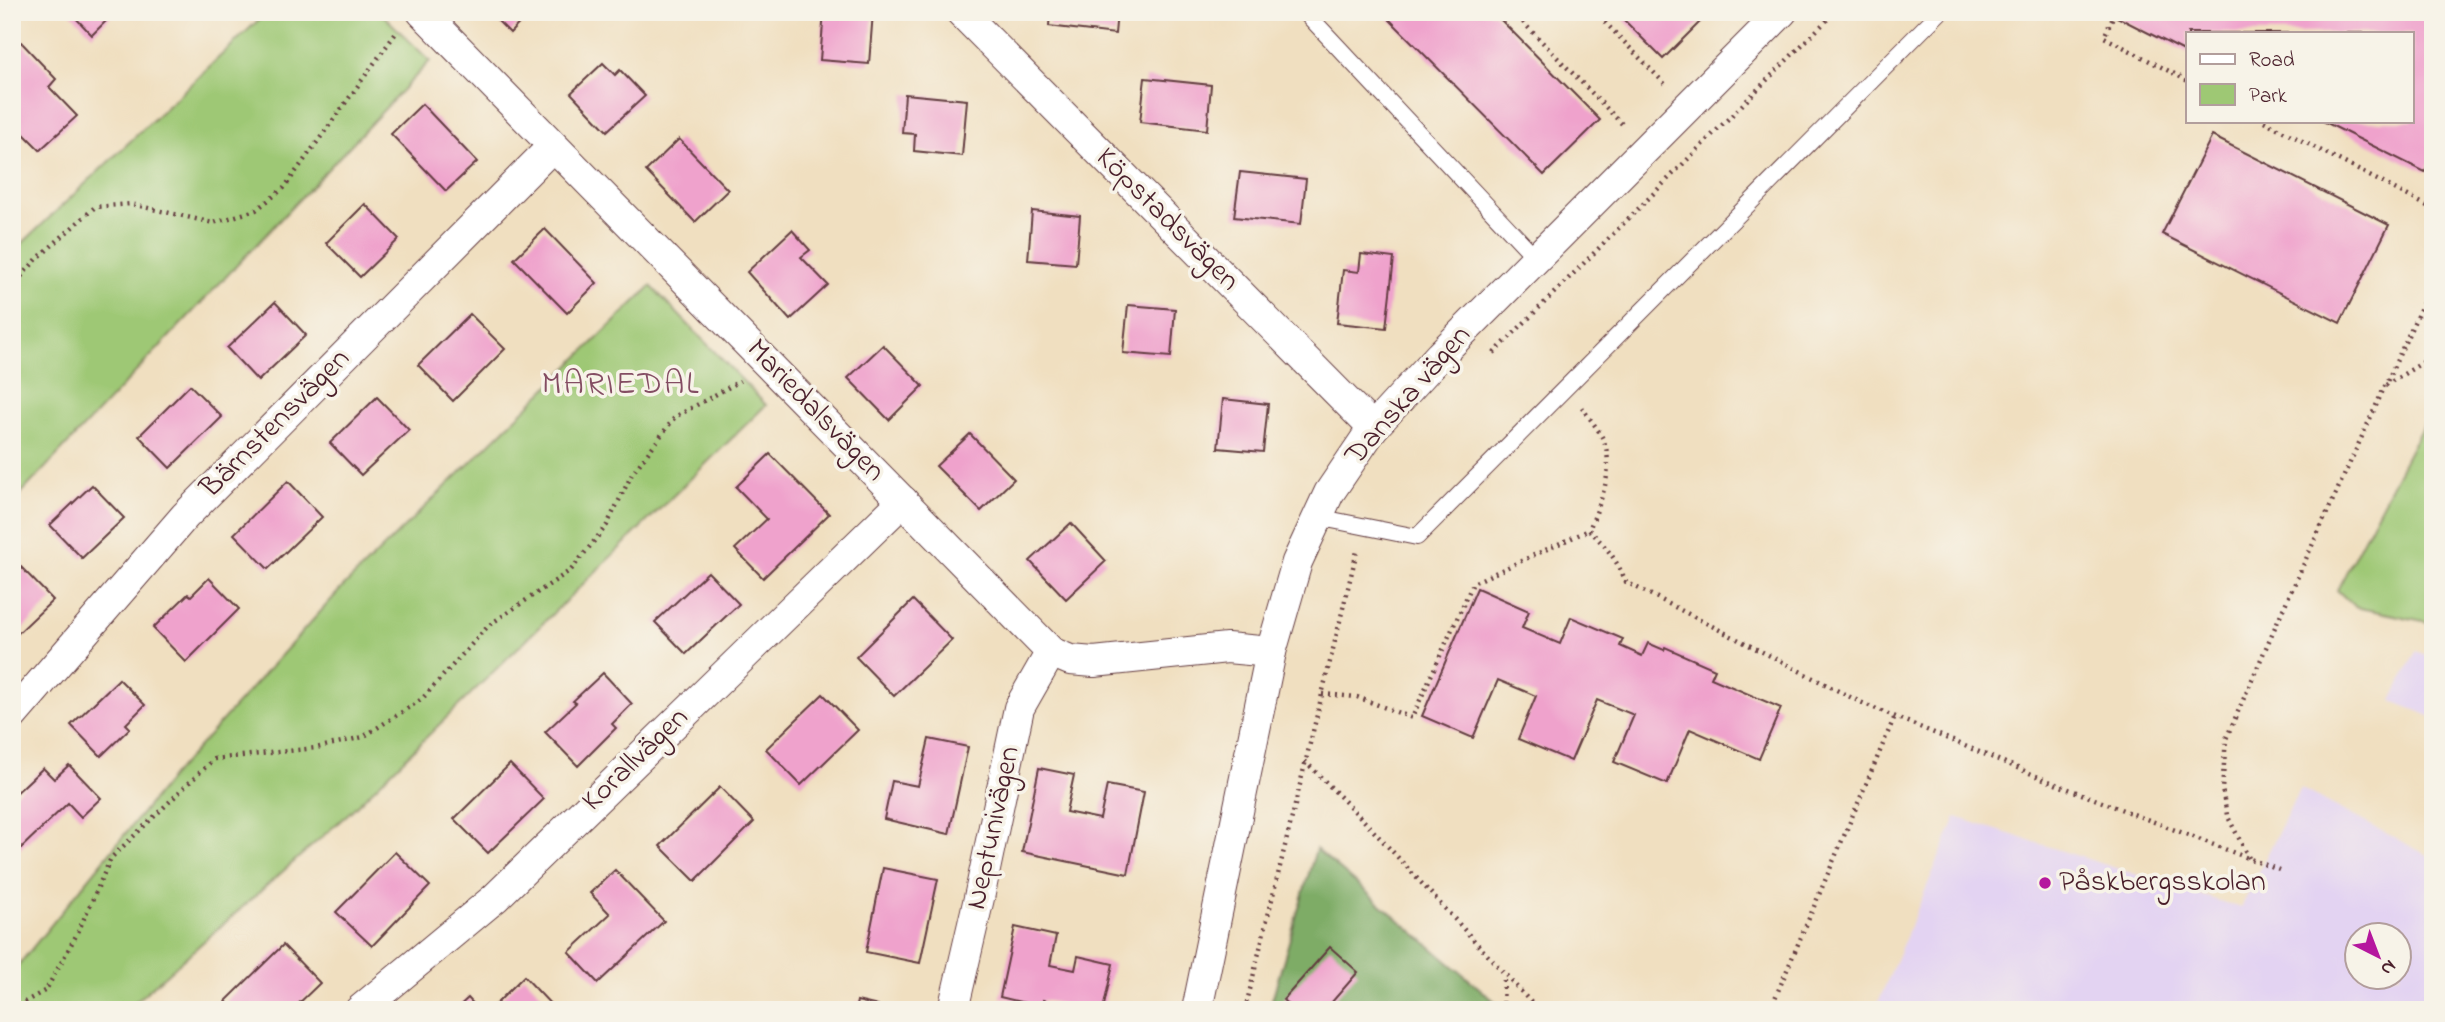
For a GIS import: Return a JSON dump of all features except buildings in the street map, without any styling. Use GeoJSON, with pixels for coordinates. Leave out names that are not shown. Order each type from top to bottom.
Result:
{"type":"FeatureCollection","features":[{"type":"Feature","properties":{"kind":"street","name":"Köpstadsvägen"},"geometry":{"type":"LineString","coordinates":[[961,12],[1373,428]]}},
{"type":"Feature","properties":{"kind":"street","name":"Danska vägen"},"geometry":{"type":"LineString","coordinates":[[1197,1010],[1271,652],[1297,562],[1329,493],[1373,428],[1440,355],[1782,12]]}},
{"type":"Feature","properties":{"kind":"street","name":"Mariedalsvägen"},"geometry":{"type":"LineString","coordinates":[[412,18],[554,146],[1051,652]]}},
{"type":"Feature","properties":{"kind":"street","name":"Bärnstensvägen"},"geometry":{"type":"LineString","coordinates":[[12,716],[185,516],[554,146]]}},
{"type":"Feature","properties":{"kind":"street","name":"Korallvägen"},"geometry":{"type":"LineString","coordinates":[[360,1010],[495,898],[903,501]]}},
{"type":"Feature","properties":{"kind":"street"},"geometry":{"type":"LineString","coordinates":[[1051,652],[1070,660],[1094,662],[1227,648],[1271,652]]}},
{"type":"Feature","properties":{"kind":"street","name":"Neptunivägen"},"geometry":{"type":"LineString","coordinates":[[953,1010],[1019,708],[1051,652]]}},
{"type":"Feature","properties":{"kind":"lane"},"geometry":{"type":"LineString","coordinates":[[1306,12],[1537,259]]}},
{"type":"Feature","properties":{"kind":"lane"},"geometry":{"type":"LineString","coordinates":[[1317,517],[1417,537],[1940,12]]}},
{"type":"Feature","properties":{"kind":"path"},"geometry":{"type":"LineString","coordinates":[[1513,12],[1646,148]]}},
{"type":"Feature","properties":{"kind":"path"},"geometry":{"type":"LineString","coordinates":[[1595,12],[1687,107]]}},
{"type":"Feature","properties":{"kind":"path"},"geometry":{"type":"LineString","coordinates":[[2115,12],[2104,37],[2186,80]]}},
{"type":"Feature","properties":{"kind":"path"},"geometry":{"type":"LineString","coordinates":[[12,287],[37,259],[95,207],[131,204],[213,223],[256,210],[284,188],[412,18]]}},
{"type":"Feature","properties":{"kind":"path"},"geometry":{"type":"LineString","coordinates":[[2266,122],[2433,209]]}},
{"type":"Feature","properties":{"kind":"path"},"geometry":{"type":"LineString","coordinates":[[2249,858],[2227,815],[2222,789],[2226,739],[2433,281]]}},
{"type":"Feature","properties":{"kind":"path"},"geometry":{"type":"LineString","coordinates":[[2385,386],[2433,356]]}},
{"type":"Feature","properties":{"kind":"path"},"geometry":{"type":"LineString","coordinates":[[12,1009],[46,990],[78,932],[111,858],[214,759],[316,748],[363,737],[422,699],[489,625],[571,570],[607,525],[632,474],[675,417],[723,388],[773,367]]}},
{"type":"Feature","properties":{"kind":"path"},"geometry":{"type":"LineString","coordinates":[[1322,694],[1357,697],[1412,719],[1473,583],[1589,530],[1606,486],[1607,463],[1603,440],[1568,386]]}},
{"type":"Feature","properties":{"kind":"path"},"geometry":{"type":"LineString","coordinates":[[1589,530],[1607,546],[1626,582],[1848,695],[2059,785],[2279,870]]}},
{"type":"Feature","properties":{"kind":"path"},"geometry":{"type":"LineString","coordinates":[[1770,1010],[1895,716]]}},
{"type":"Feature","properties":{"kind":"path"},"geometry":{"type":"LineString","coordinates":[[1305,761],[1369,826],[1538,1010]]}},
{"type":"Feature","properties":{"kind":"path"},"geometry":{"type":"LineString","coordinates":[[1503,1010],[1504,976]]}},
{"type":"Feature","properties":{"kind":"shaded area"},"geometry":{"type":"Polygon","coordinates":[[[2416,651],[2433,658],[2433,717],[2392,701],[2416,651]]]}},
{"type":"Feature","properties":{"kind":"shaded area","name":"Påskbergsskolan"},"geometry":{"type":"Polygon","coordinates":[[[2300,788],[2433,858],[2433,1010],[1875,1010],[1956,817],[2241,908],[2300,788]]]}},
{"type":"Feature","properties":{"kind":"green space"},"geometry":{"type":"Polygon","coordinates":[[[267,12],[380,12],[430,61],[12,503],[12,253],[267,12]]]}},
{"type":"Feature","properties":{"kind":"green space"},"geometry":{"type":"Polygon","coordinates":[[[651,286],[766,405],[349,813],[126,1010],[12,1010],[12,973],[172,776],[340,590],[651,286]]]}},
{"type":"Feature","properties":{"kind":"green space"},"geometry":{"type":"Polygon","coordinates":[[[2433,406],[2433,623],[2355,607],[2337,590],[2433,406]]]}},
{"type":"Feature","properties":{"kind":"green space"},"geometry":{"type":"Polygon","coordinates":[[[1316,849],[1505,1010],[1269,1010],[1316,849]]]}},
{"type":"Feature","properties":{"kind":"place","name":"Påskbergsskolan"},"geometry":{"type":"Point","coordinates":[2045,883]}},
{"type":"Feature","properties":{"kind":"district","name":"MARIEDAL"},"geometry":{"type":"Point","coordinates":[621,385]}}]}
